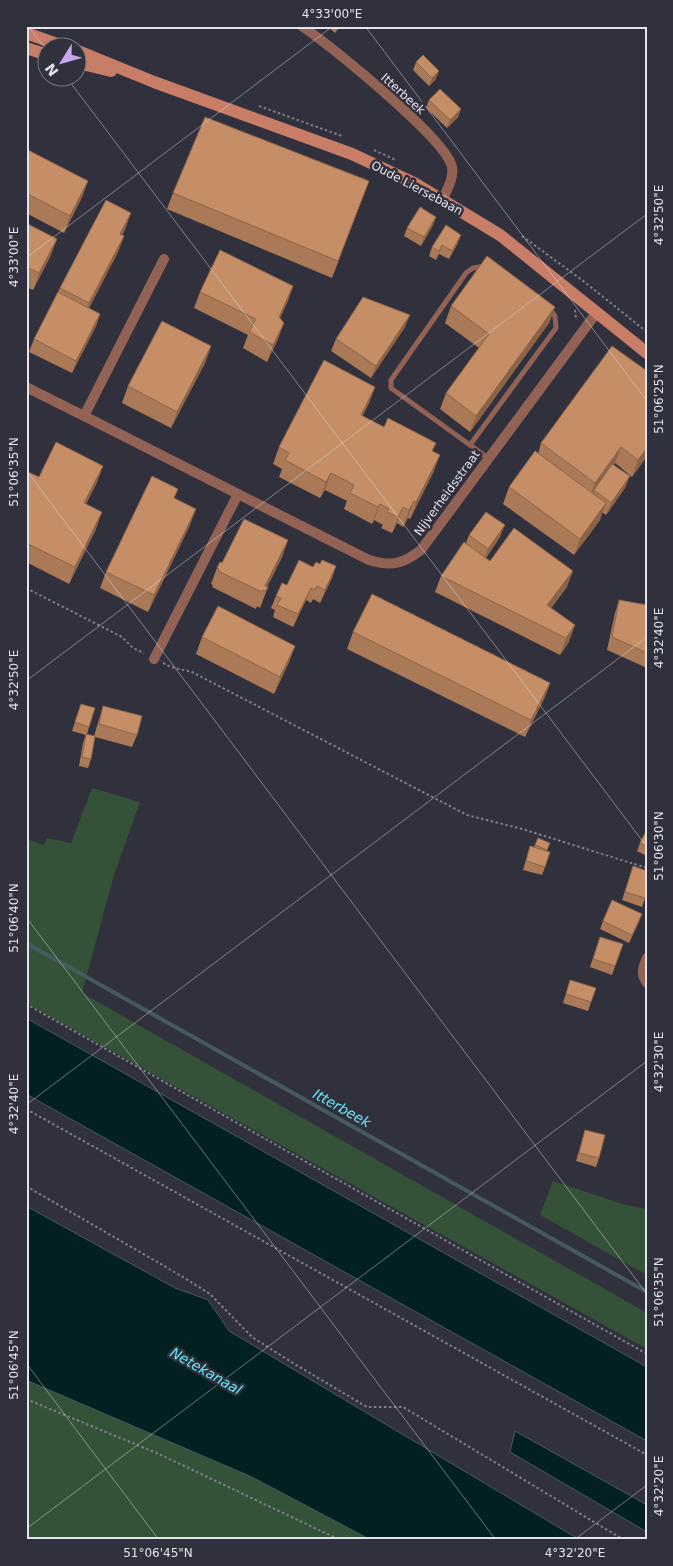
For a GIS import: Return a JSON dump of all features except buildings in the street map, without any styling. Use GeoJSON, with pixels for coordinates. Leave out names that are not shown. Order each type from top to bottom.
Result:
{"type":"FeatureCollection","features":[{"type":"Feature","properties":{"kind":"main road"},"geometry":{"type":"LineString","coordinates":[[26,33],[40,38]]}},
{"type":"Feature","properties":{"kind":"main road"},"geometry":{"type":"LineString","coordinates":[[26,48],[38,52]]}},
{"type":"Feature","properties":{"kind":"main road","name":"Oude Liersebaan"},"geometry":{"type":"LineString","coordinates":[[88,55],[154,82],[352,154],[443,199],[500,235],[647,352]]}},
{"type":"Feature","properties":{"kind":"main road","name":"Oude Liersebaan"},"geometry":{"type":"LineString","coordinates":[[88,66],[154,82]]}},
{"type":"Feature","properties":{"kind":"street","name":"Itterbeek"},"geometry":{"type":"LineString","coordinates":[[302,26],[383,92],[435,140],[447,155],[452,166],[452,175],[443,199]]}},
{"type":"Feature","properties":{"kind":"street"},"geometry":{"type":"LineString","coordinates":[[84,416],[164,259]]}},
{"type":"Feature","properties":{"kind":"street","name":"Nijverheidsstraat"},"geometry":{"type":"LineString","coordinates":[[26,387],[369,560],[383,564],[395,564],[410,558],[421,550],[597,312]]}},
{"type":"Feature","properties":{"kind":"street"},"geometry":{"type":"LineString","coordinates":[[154,659],[238,494]]}},
{"type":"Feature","properties":{"kind":"street"},"geometry":{"type":"LineString","coordinates":[[647,958],[643,968],[643,978],[647,983]]}},
{"type":"Feature","properties":{"kind":"lane"},"geometry":{"type":"LineString","coordinates":[[489,458],[391,388],[392,380],[466,273],[473,268],[490,267]]}},
{"type":"Feature","properties":{"kind":"lane"},"geometry":{"type":"LineString","coordinates":[[470,445],[556,328],[555,316],[544,304]]}},
{"type":"Feature","properties":{"kind":"path"},"geometry":{"type":"LineString","coordinates":[[516,232],[582,280],[647,332]]}},
{"type":"Feature","properties":{"kind":"path"},"geometry":{"type":"LineString","coordinates":[[576,324],[575,311],[566,301],[582,280]]}},
{"type":"Feature","properties":{"kind":"path"},"geometry":{"type":"LineString","coordinates":[[26,588],[122,636],[132,648],[171,667],[192,672],[467,815],[647,868]]}},
{"type":"Feature","properties":{"kind":"path"},"geometry":{"type":"LineString","coordinates":[[26,1004],[647,1354]]}},
{"type":"Feature","properties":{"kind":"path"},"geometry":{"type":"LineString","coordinates":[[26,1109],[647,1456]]}},
{"type":"Feature","properties":{"kind":"path"},"geometry":{"type":"LineString","coordinates":[[26,1186],[210,1294],[252,1337],[293,1364],[367,1407],[402,1407],[624,1540]]}},
{"type":"Feature","properties":{"kind":"path"},"geometry":{"type":"LineString","coordinates":[[26,1399],[159,1454],[340,1540]]}},
{"type":"Feature","properties":{"kind":"green space"},"geometry":{"type":"Polygon","coordinates":[[[92,788],[140,802],[114,875],[82,993],[647,1313],[647,1349],[26,1003],[27,839],[44,845],[47,838],[71,843],[92,788]]]}},
{"type":"Feature","properties":{"kind":"green space"},"geometry":{"type":"Polygon","coordinates":[[[553,1181],[625,1205],[647,1209],[647,1275],[540,1215],[553,1181]]]}},
{"type":"Feature","properties":{"kind":"green space"},"geometry":{"type":"Polygon","coordinates":[[[26,1380],[252,1477],[371,1540],[26,1540],[26,1380]]]}},
{"type":"Feature","properties":{"kind":"water"},"geometry":{"type":"Polygon","coordinates":[[[26,1018],[647,1367],[647,1441],[26,1094],[26,1018]]]}},
{"type":"Feature","properties":{"kind":"water","name":"Netekanaal"},"geometry":{"type":"Polygon","coordinates":[[[26,1206],[175,1288],[208,1300],[229,1331],[580,1540],[371,1540],[252,1477],[26,1380],[26,1206]]]}},
{"type":"Feature","properties":{"kind":"water"},"geometry":{"type":"Polygon","coordinates":[[[515,1431],[647,1505],[647,1532],[510,1452],[515,1431]]]}},
{"type":"Feature","properties":{"kind":"waterway","name":"Itterbeek"},"geometry":{"type":"LineString","coordinates":[[26,943],[647,1292]]}}]}
